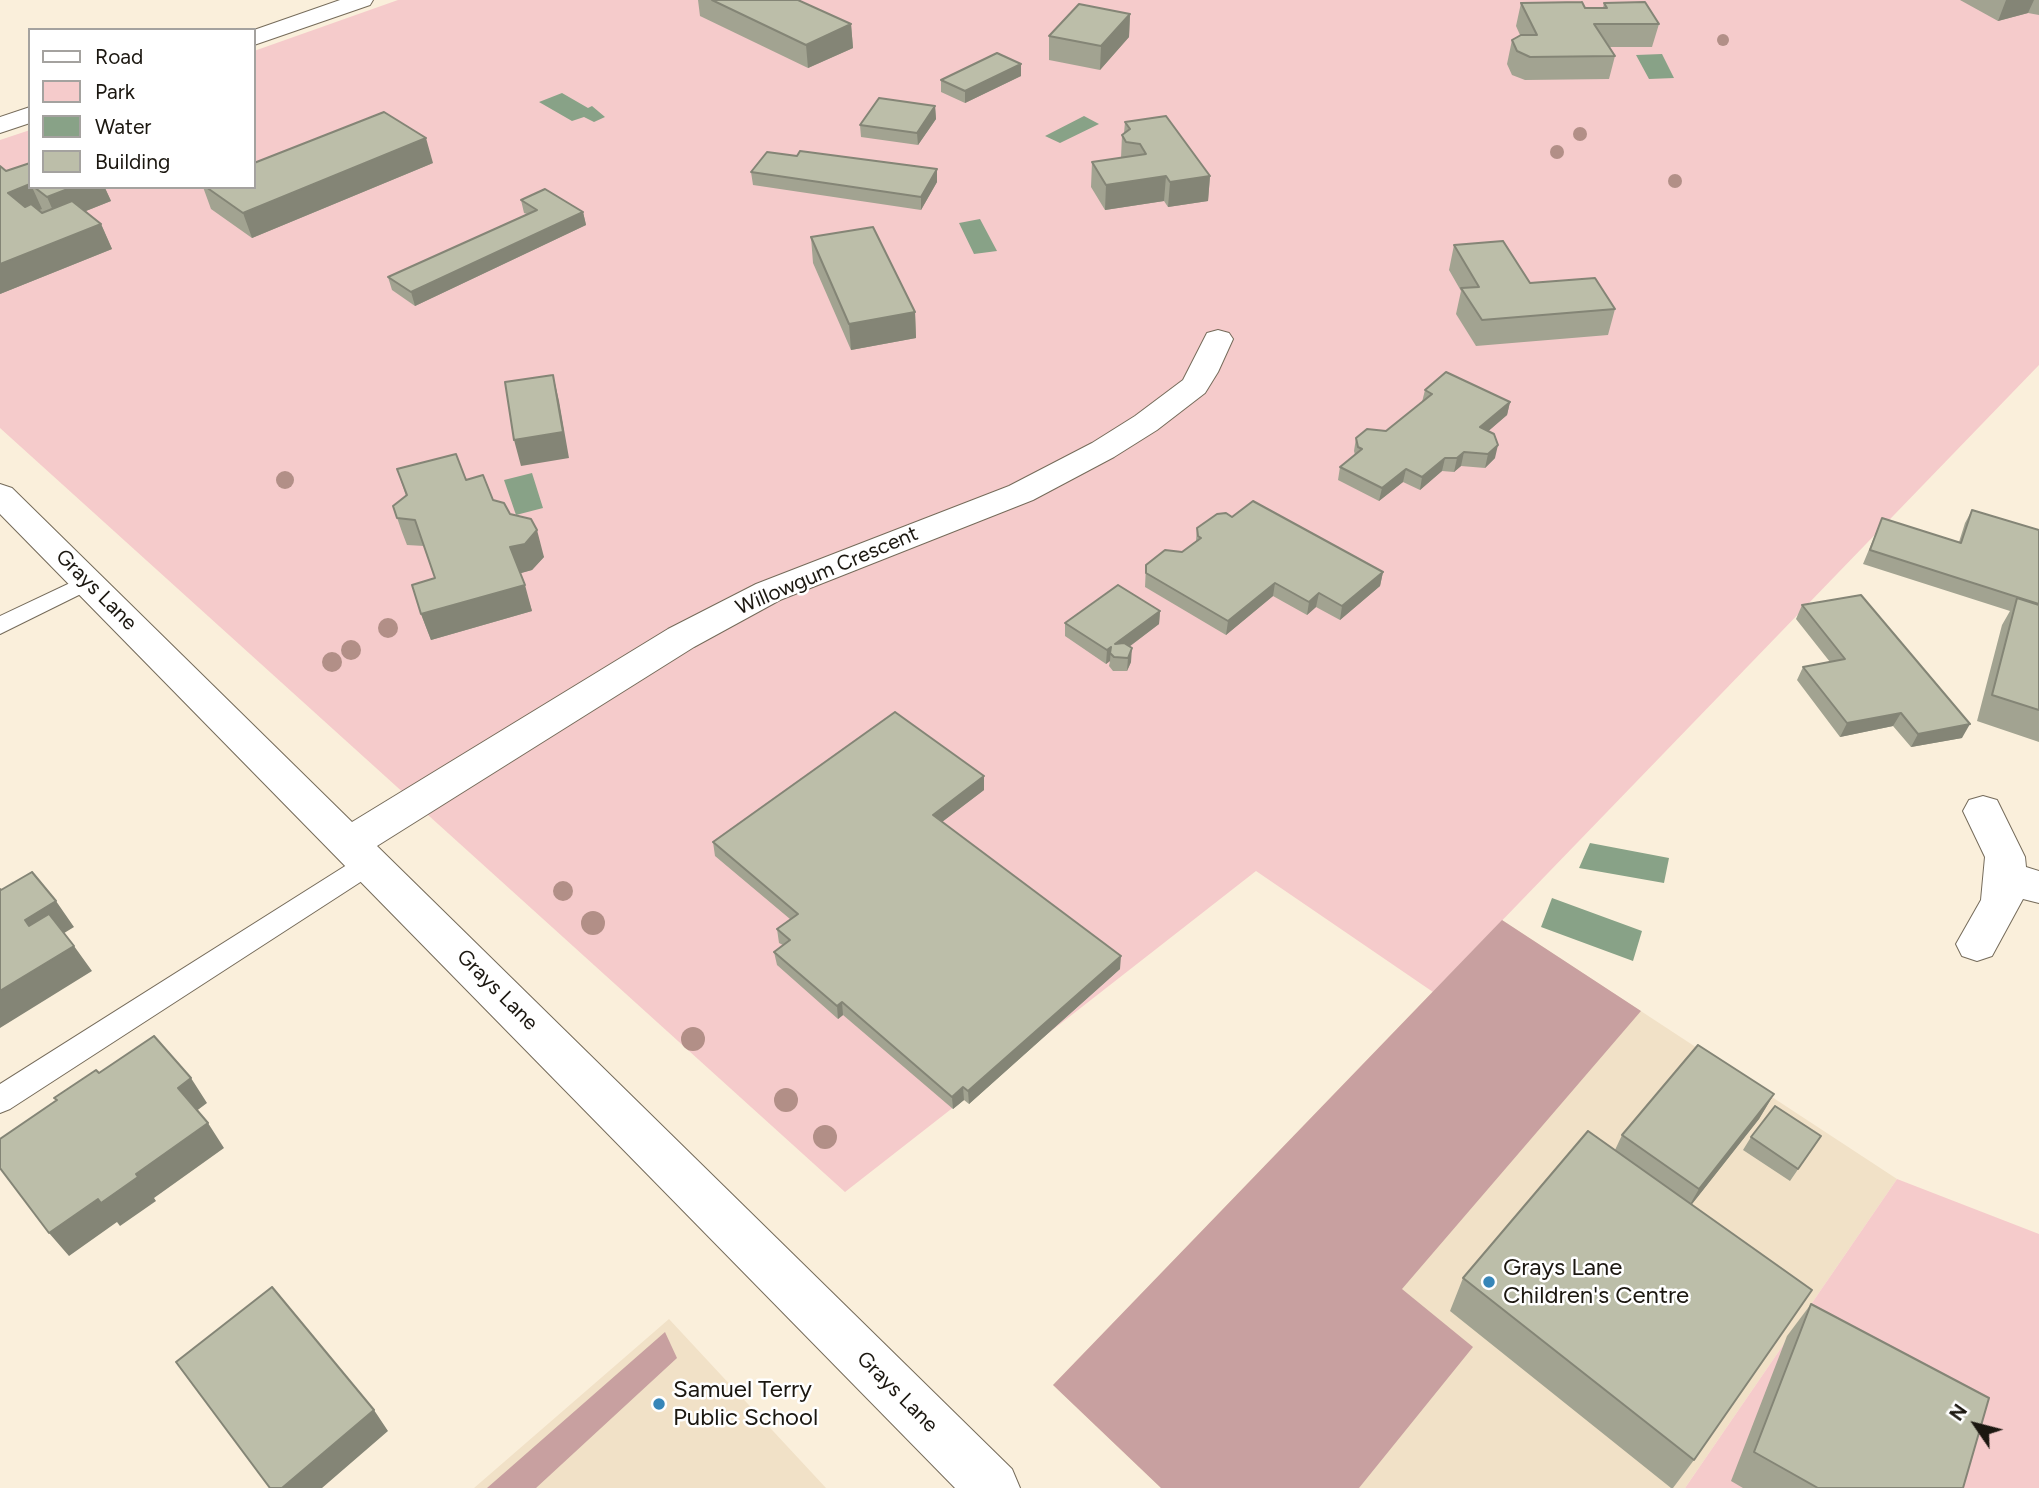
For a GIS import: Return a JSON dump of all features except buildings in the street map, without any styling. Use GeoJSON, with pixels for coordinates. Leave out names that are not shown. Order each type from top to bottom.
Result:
{"type":"FeatureCollection","features":[{"type":"Feature","properties":{"kind":"street"},"geometry":{"type":"LineString","coordinates":[[256,37],[362,0]]}},
{"type":"Feature","properties":{"kind":"street"},"geometry":{"type":"LineString","coordinates":[[0,125],[28,116]]}},
{"type":"Feature","properties":{"kind":"street","name":"Willowgum Crescent"},"geometry":{"type":"LineString","coordinates":[[360,853],[681,638],[768,592],[1021,493],[1104,450],[1194,386],[1218,339]]}},
{"type":"Feature","properties":{"kind":"street","name":"Grays Lane"},"geometry":{"type":"LineString","coordinates":[[0,495],[993,1488]]}},
{"type":"Feature","properties":{"kind":"street"},"geometry":{"type":"LineString","coordinates":[[1976,944],[2002,902],[2022,883],[2004,857],[1983,811]]}},
{"type":"Feature","properties":{"kind":"lane"},"geometry":{"type":"LineString","coordinates":[[0,626],[88,582]]}},
{"type":"Feature","properties":{"kind":"lane"},"geometry":{"type":"LineString","coordinates":[[0,1100],[360,853]]}},
{"type":"Feature","properties":{"kind":"shaded area","name":"Grays Lane Children's Centre"},"geometry":{"type":"Polygon","coordinates":[[[1502,920],[1897,1179],[1685,1488],[1161,1488],[1053,1385],[1502,920]]]}},
{"type":"Feature","properties":{"kind":"shaded area"},"geometry":{"type":"Polygon","coordinates":[[[1502,920],[1641,1011],[1402,1289],[1473,1347],[1359,1488],[1161,1488],[1053,1385],[1502,920]]]}},
{"type":"Feature","properties":{"kind":"shaded area","name":"Samuel Terry Public School"},"geometry":{"type":"Polygon","coordinates":[[[669,1319],[826,1488],[474,1488],[669,1319]]]}},
{"type":"Feature","properties":{"kind":"shaded area"},"geometry":{"type":"Polygon","coordinates":[[[665,1332],[677,1358],[536,1488],[487,1488],[665,1332]]]}},
{"type":"Feature","properties":{"kind":"green space"},"geometry":{"type":"Polygon","coordinates":[[[398,0],[2039,0],[2039,365],[1433,992],[1256,871],[845,1192],[0,428],[0,140],[28,131],[28,189],[256,189],[256,50],[398,0]]]}},
{"type":"Feature","properties":{"kind":"green space"},"geometry":{"type":"Polygon","coordinates":[[[1897,1179],[2039,1234],[2039,1488],[1685,1488],[1897,1179]]]}},
{"type":"Feature","properties":{"kind":"water"},"geometry":{"type":"Polygon","coordinates":[[[1662,54],[1674,78],[1649,79],[1636,55],[1662,54]]]}},
{"type":"Feature","properties":{"kind":"water"},"geometry":{"type":"Polygon","coordinates":[[[562,93],[588,108],[592,106],[605,117],[594,122],[584,117],[572,121],[539,102],[562,93]]]}},
{"type":"Feature","properties":{"kind":"water"},"geometry":{"type":"Polygon","coordinates":[[[1084,116],[1099,124],[1060,143],[1045,136],[1084,116]]]}},
{"type":"Feature","properties":{"kind":"water"},"geometry":{"type":"Polygon","coordinates":[[[980,219],[997,251],[974,254],[959,223],[980,219]]]}},
{"type":"Feature","properties":{"kind":"water"},"geometry":{"type":"Polygon","coordinates":[[[532,473],[543,508],[516,515],[504,480],[532,473]]]}},
{"type":"Feature","properties":{"kind":"water"},"geometry":{"type":"Polygon","coordinates":[[[1590,843],[1669,858],[1664,883],[1579,868],[1590,843]]]}},
{"type":"Feature","properties":{"kind":"water"},"geometry":{"type":"Polygon","coordinates":[[[1552,898],[1642,931],[1633,961],[1541,927],[1552,898]]]}},
{"type":"Feature","properties":{"kind":"place","name":"Grays Lane Children's Centre"},"geometry":{"type":"Point","coordinates":[1489,1282]}},
{"type":"Feature","properties":{"kind":"place","name":"Samuel Terry Public School"},"geometry":{"type":"Point","coordinates":[659,1404]}}]}
